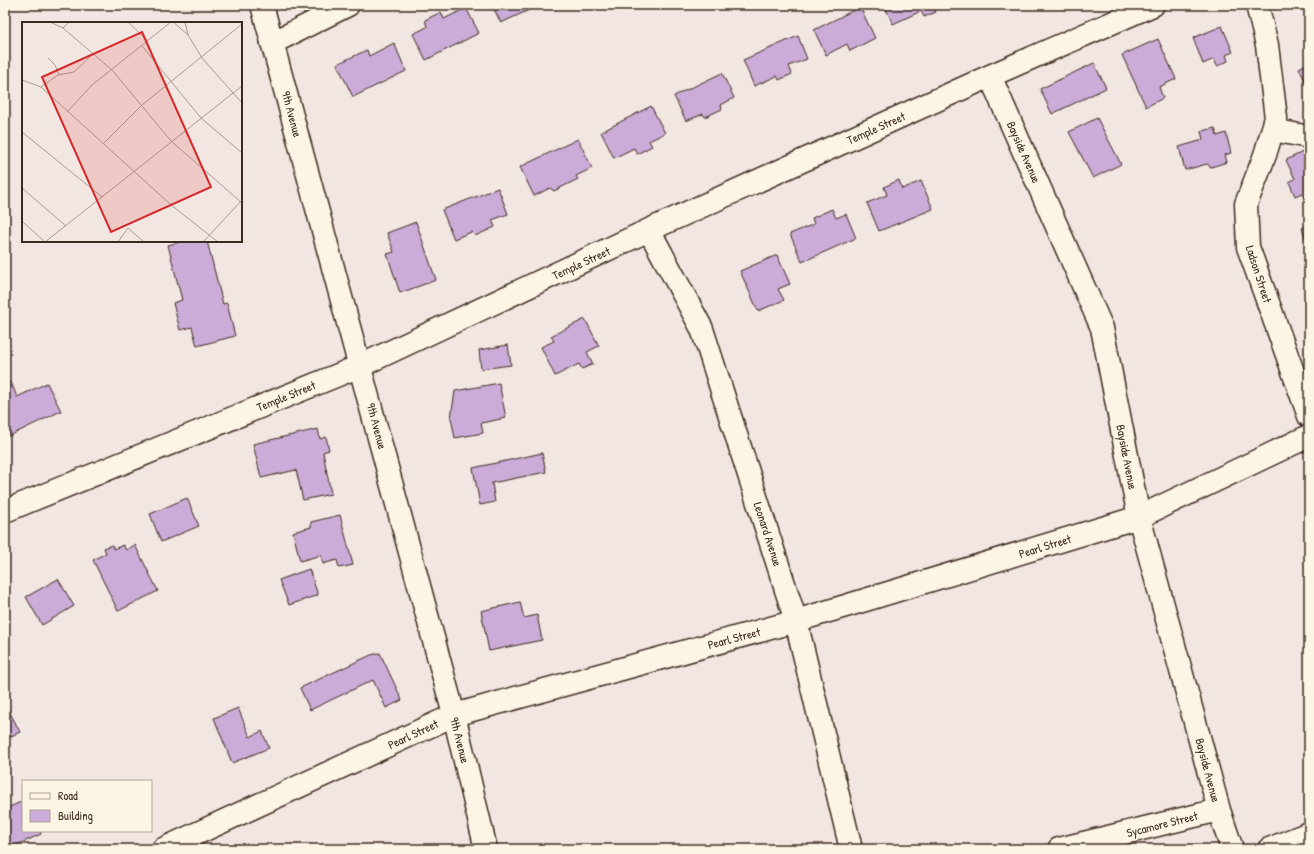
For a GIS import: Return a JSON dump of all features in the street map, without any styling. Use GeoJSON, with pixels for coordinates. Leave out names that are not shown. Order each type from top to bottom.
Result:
{"type":"FeatureCollection","features":[{"type":"Feature","properties":{"kind":"street","name":"9th Avenue"},"geometry":{"type":"LineString","coordinates":[[262,5],[454,715],[486,849]]}},
{"type":"Feature","properties":{"kind":"street"},"geometry":{"type":"LineString","coordinates":[[272,43],[348,5]]}},
{"type":"Feature","properties":{"kind":"street","name":"Temple Street"},"geometry":{"type":"LineString","coordinates":[[5,512],[360,366],[649,230],[990,76],[1153,5]]}},
{"type":"Feature","properties":{"kind":"street","name":"Ladson Street"},"geometry":{"type":"LineString","coordinates":[[1257,5],[1267,46],[1276,118],[1265,155],[1246,204],[1248,247],[1309,416]]}},
{"type":"Feature","properties":{"kind":"street","name":"Bayside Avenue"},"geometry":{"type":"LineString","coordinates":[[990,76],[1102,328],[1139,517],[1219,810],[1232,849]]}},
{"type":"Feature","properties":{"kind":"street"},"geometry":{"type":"LineString","coordinates":[[1273,130],[1309,137]]}},
{"type":"Feature","properties":{"kind":"street","name":"Leonard Avenue"},"geometry":{"type":"LineString","coordinates":[[649,230],[702,328],[796,621],[851,849]]}},
{"type":"Feature","properties":{"kind":"street","name":"Pearl Street"},"geometry":{"type":"LineString","coordinates":[[163,849],[454,715],[796,621],[1139,517],[1309,436]]}},
{"type":"Feature","properties":{"kind":"street","name":"Sycamore Street"},"geometry":{"type":"LineString","coordinates":[[1059,849],[1219,810]]}},
{"type":"Feature","properties":{"kind":"street"},"geometry":{"type":"LineString","coordinates":[[1269,849],[1309,833]]}},
{"type":"Feature","properties":{"kind":"building"},"geometry":{"type":"Polygon","coordinates":[[[492,5],[540,5],[501,23],[492,5]]]}},
{"type":"Feature","properties":{"kind":"building"},"geometry":{"type":"Polygon","coordinates":[[[884,5],[933,5],[936,12],[924,17],[921,11],[893,24],[884,5]]]}},
{"type":"Feature","properties":{"kind":"building"},"geometry":{"type":"Polygon","coordinates":[[[860,7],[875,38],[850,51],[847,44],[826,55],[814,30],[860,7]]]}},
{"type":"Feature","properties":{"kind":"building"},"geometry":{"type":"Polygon","coordinates":[[[466,8],[479,33],[426,60],[413,34],[427,27],[425,20],[441,12],[444,19],[466,8]]]}},
{"type":"Feature","properties":{"kind":"building"},"geometry":{"type":"Polygon","coordinates":[[[1222,26],[1233,52],[1226,55],[1228,61],[1217,66],[1214,59],[1203,64],[1193,38],[1222,26]]]}},
{"type":"Feature","properties":{"kind":"building"},"geometry":{"type":"Polygon","coordinates":[[[798,36],[807,59],[789,66],[792,74],[779,80],[777,76],[754,86],[743,60],[798,36]]]}},
{"type":"Feature","properties":{"kind":"building"},"geometry":{"type":"Polygon","coordinates":[[[1158,39],[1176,79],[1159,87],[1163,98],[1146,107],[1122,55],[1158,39]]]}},
{"type":"Feature","properties":{"kind":"building"},"geometry":{"type":"Polygon","coordinates":[[[394,43],[406,71],[353,97],[337,64],[367,50],[369,56],[394,43]]]}},
{"type":"Feature","properties":{"kind":"building"},"geometry":{"type":"Polygon","coordinates":[[[1094,63],[1106,88],[1052,114],[1040,89],[1094,63]]]}},
{"type":"Feature","properties":{"kind":"building"},"geometry":{"type":"Polygon","coordinates":[[[1309,63],[1309,90],[1299,68],[1309,63]]]}},
{"type":"Feature","properties":{"kind":"building"},"geometry":{"type":"Polygon","coordinates":[[[722,73],[734,98],[721,105],[722,109],[705,117],[703,114],[686,121],[674,96],[722,73]]]}},
{"type":"Feature","properties":{"kind":"building"},"geometry":{"type":"Polygon","coordinates":[[[651,106],[665,133],[649,141],[652,146],[637,154],[634,148],[614,158],[601,132],[651,106]]]}},
{"type":"Feature","properties":{"kind":"building"},"geometry":{"type":"Polygon","coordinates":[[[1097,118],[1121,164],[1093,178],[1069,132],[1097,118]]]}},
{"type":"Feature","properties":{"kind":"building"},"geometry":{"type":"Polygon","coordinates":[[[1215,128],[1217,136],[1226,133],[1231,153],[1225,155],[1227,162],[1211,167],[1207,164],[1185,170],[1179,147],[1203,140],[1201,131],[1215,128]]]}},
{"type":"Feature","properties":{"kind":"building"},"geometry":{"type":"Polygon","coordinates":[[[578,139],[592,168],[576,176],[578,179],[554,191],[550,188],[534,196],[520,167],[578,139]]]}},
{"type":"Feature","properties":{"kind":"building"},"geometry":{"type":"Polygon","coordinates":[[[1309,149],[1309,208],[1302,193],[1295,196],[1289,182],[1295,179],[1286,160],[1309,149]]]}},
{"type":"Feature","properties":{"kind":"building"},"geometry":{"type":"Polygon","coordinates":[[[899,180],[902,189],[921,181],[933,209],[879,231],[867,203],[887,195],[884,187],[899,180]]]}},
{"type":"Feature","properties":{"kind":"building"},"geometry":{"type":"Polygon","coordinates":[[[498,188],[508,214],[492,220],[495,227],[475,236],[471,232],[454,239],[442,210],[498,188]]]}},
{"type":"Feature","properties":{"kind":"building"},"geometry":{"type":"Polygon","coordinates":[[[832,209],[836,218],[846,214],[856,238],[802,262],[790,234],[814,224],[812,218],[832,209]]]}},
{"type":"Feature","properties":{"kind":"building"},"geometry":{"type":"Polygon","coordinates":[[[416,222],[436,280],[400,293],[387,254],[394,252],[387,233],[416,222]]]}},
{"type":"Feature","properties":{"kind":"building"},"geometry":{"type":"Polygon","coordinates":[[[1309,226],[1309,250],[1302,228],[1309,226]]]}},
{"type":"Feature","properties":{"kind":"building"},"geometry":{"type":"Polygon","coordinates":[[[180,242],[207,242],[223,304],[227,303],[235,336],[197,346],[192,327],[180,330],[173,303],[182,300],[168,245],[180,242]]]}},
{"type":"Feature","properties":{"kind":"building"},"geometry":{"type":"Polygon","coordinates":[[[777,255],[790,284],[778,289],[784,300],[758,311],[740,271],[777,255]]]}},
{"type":"Feature","properties":{"kind":"building"},"geometry":{"type":"Polygon","coordinates":[[[585,319],[599,346],[587,352],[593,364],[582,369],[579,364],[555,376],[541,347],[554,341],[551,336],[585,319]]]}},
{"type":"Feature","properties":{"kind":"building"},"geometry":{"type":"Polygon","coordinates":[[[508,345],[511,365],[481,369],[479,350],[508,345]]]}},
{"type":"Feature","properties":{"kind":"building"},"geometry":{"type":"Polygon","coordinates":[[[11,382],[17,397],[47,383],[61,411],[5,438],[5,385],[11,382]]]}},
{"type":"Feature","properties":{"kind":"building"},"geometry":{"type":"Polygon","coordinates":[[[499,383],[506,418],[481,423],[483,433],[455,438],[451,418],[455,391],[499,383]]]}},
{"type":"Feature","properties":{"kind":"building"},"geometry":{"type":"Polygon","coordinates":[[[318,429],[320,439],[326,437],[329,450],[323,452],[331,494],[303,500],[296,470],[261,478],[253,444],[318,429]]]}},
{"type":"Feature","properties":{"kind":"building"},"geometry":{"type":"Polygon","coordinates":[[[542,453],[546,472],[492,483],[495,502],[480,505],[473,468],[542,453]]]}},
{"type":"Feature","properties":{"kind":"building"},"geometry":{"type":"Polygon","coordinates":[[[187,498],[199,526],[161,542],[150,514],[187,498]]]}},
{"type":"Feature","properties":{"kind":"building"},"geometry":{"type":"Polygon","coordinates":[[[340,515],[353,565],[339,568],[337,560],[323,564],[321,555],[300,561],[293,532],[311,527],[311,522],[340,515]]]}},
{"type":"Feature","properties":{"kind":"building"},"geometry":{"type":"Polygon","coordinates":[[[112,545],[114,549],[123,545],[126,550],[135,545],[158,591],[118,611],[93,560],[106,553],[104,548],[112,545]]]}},
{"type":"Feature","properties":{"kind":"building"},"geometry":{"type":"Polygon","coordinates":[[[309,569],[318,595],[289,605],[279,580],[309,569]]]}},
{"type":"Feature","properties":{"kind":"building"},"geometry":{"type":"Polygon","coordinates":[[[58,579],[74,606],[42,625],[26,597],[58,579]]]}},
{"type":"Feature","properties":{"kind":"building"},"geometry":{"type":"Polygon","coordinates":[[[520,602],[524,618],[537,615],[542,640],[489,651],[481,611],[520,602]]]}},
{"type":"Feature","properties":{"kind":"building"},"geometry":{"type":"Polygon","coordinates":[[[380,653],[402,700],[386,708],[373,680],[310,710],[300,688],[371,655],[380,653]]]}},
{"type":"Feature","properties":{"kind":"building"},"geometry":{"type":"Polygon","coordinates":[[[5,705],[20,732],[5,739],[5,705]]]}},
{"type":"Feature","properties":{"kind":"building"},"geometry":{"type":"Polygon","coordinates":[[[238,708],[250,737],[262,731],[269,748],[232,763],[214,718],[238,708]]]}},
{"type":"Feature","properties":{"kind":"building"},"geometry":{"type":"Polygon","coordinates":[[[22,801],[22,832],[40,832],[41,834],[5,849],[5,809],[22,801]]]}}]}
